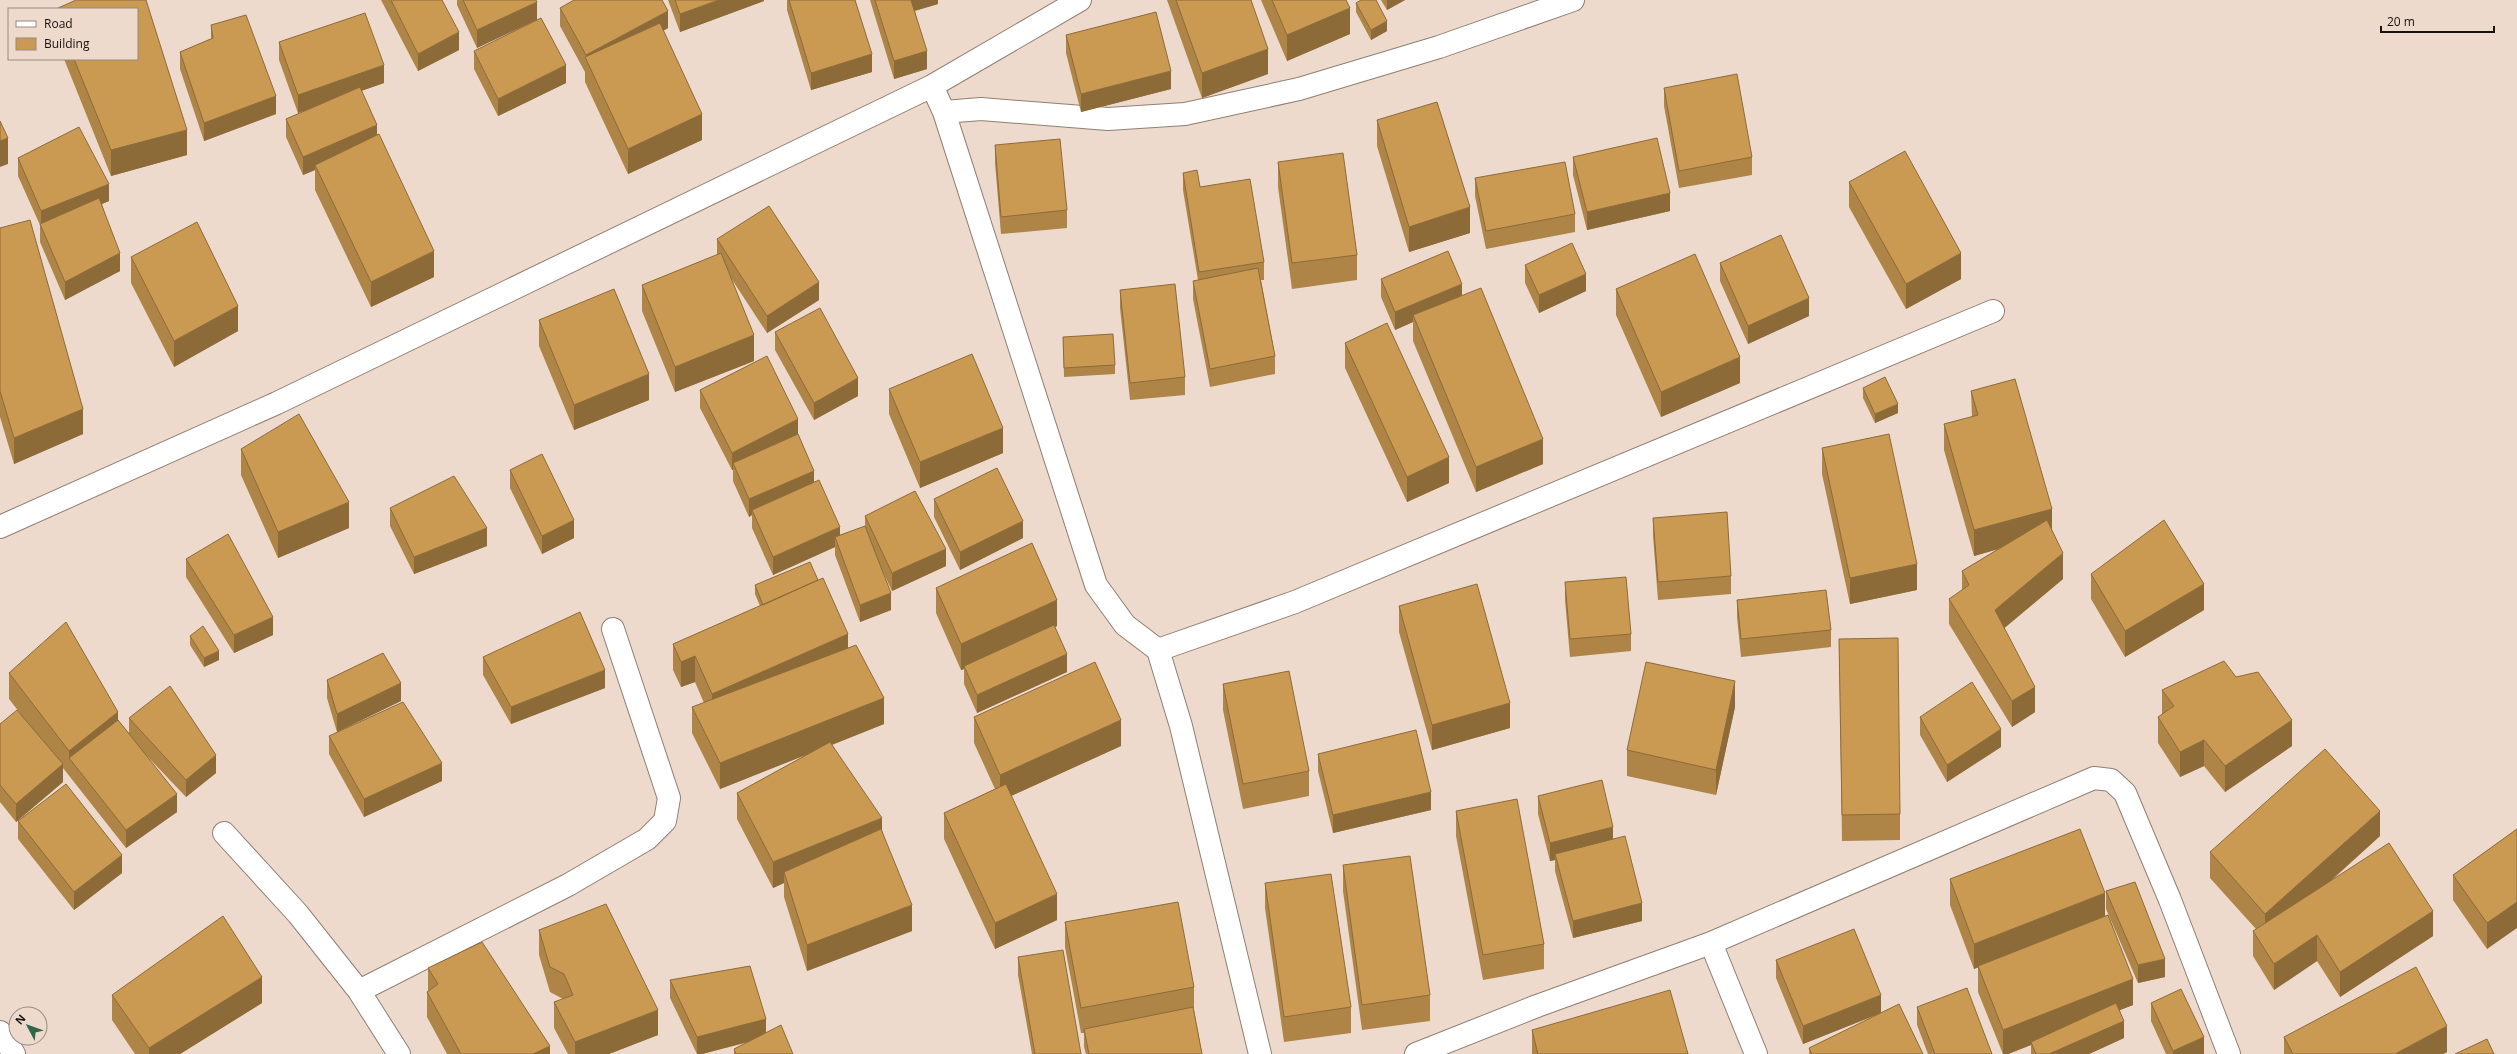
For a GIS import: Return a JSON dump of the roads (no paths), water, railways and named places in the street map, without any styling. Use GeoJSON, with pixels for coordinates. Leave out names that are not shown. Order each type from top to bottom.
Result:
{"type":"FeatureCollection","features":[{"type":"Feature","properties":{"kind":"street"},"geometry":{"type":"LineString","coordinates":[[0,527],[277,403],[932,86],[1080,0]]}},
{"type":"Feature","properties":{"kind":"street"},"geometry":{"type":"LineString","coordinates":[[944,112],[981,109],[1108,119],[1185,114],[1321,82],[1439,47],[1573,0]]}},
{"type":"Feature","properties":{"kind":"street"},"geometry":{"type":"LineString","coordinates":[[932,86],[944,112],[1096,585],[1125,625],[1158,650],[1181,726],[1260,1054]]}},
{"type":"Feature","properties":{"kind":"street"},"geometry":{"type":"LineString","coordinates":[[1158,650],[1295,602],[1993,311]]}},
{"type":"Feature","properties":{"kind":"street"},"geometry":{"type":"LineString","coordinates":[[359,991],[568,885],[647,840],[665,821],[669,798],[613,629]]}},
{"type":"Feature","properties":{"kind":"street"},"geometry":{"type":"LineString","coordinates":[[1416,1054],[1529,1009],[1711,943],[2094,778],[2111,780],[2125,793],[2170,900],[2229,1054]]}},
{"type":"Feature","properties":{"kind":"street"},"geometry":{"type":"LineString","coordinates":[[224,833],[298,914],[359,991],[399,1054]]}},
{"type":"Feature","properties":{"kind":"street"},"geometry":{"type":"LineString","coordinates":[[1711,943],[1756,1054]]}},
{"type":"Feature","properties":{"kind":"street"},"geometry":{"type":"LineString","coordinates":[[0,1032],[14,1054]]}}]}
